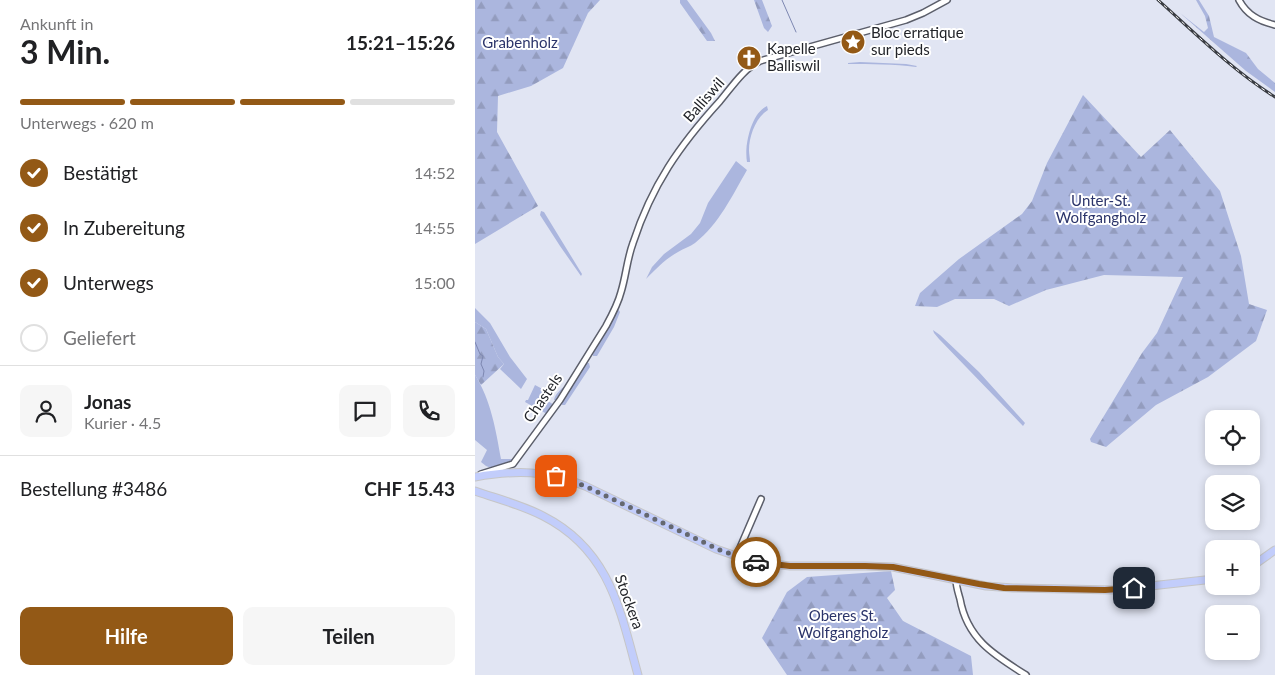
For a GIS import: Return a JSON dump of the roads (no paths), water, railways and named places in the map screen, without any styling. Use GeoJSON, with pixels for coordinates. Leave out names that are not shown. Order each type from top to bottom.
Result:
{"type":"FeatureCollection","features":[{"type":"Feature","properties":{"kind":"main road","name":"Chastels"},"geometry":{"type":"LineString","coordinates":[[477,476],[525,472],[549,474],[567,479],[594,490],[711,547],[737,557],[758,562],[781,565],[904,568],[986,586],[1013,588],[1114,590],[1205,580]]}},
{"type":"Feature","properties":{"kind":"main road","name":"Stockera"},"geometry":{"type":"LineString","coordinates":[[475,491],[545,517],[567,532],[589,553],[605,575],[618,603],[638,675]]}},
{"type":"Feature","properties":{"kind":"main road"},"geometry":{"type":"LineString","coordinates":[[1260,561],[1275,550]]}},
{"type":"Feature","properties":{"kind":"street","name":"Balliswil"},"geometry":{"type":"LineString","coordinates":[[612,314],[621,294],[628,260],[638,227],[661,179],[691,134],[747,70],[760,61],[906,20],[947,0]]}},
{"type":"Feature","properties":{"kind":"street"},"geometry":{"type":"LineString","coordinates":[[1239,0],[1245,10],[1251,15],[1275,25]]}},
{"type":"Feature","properties":{"kind":"street","name":"Chastels"},"geometry":{"type":"LineString","coordinates":[[477,476],[484,472],[513,464],[560,400],[612,314]]}},
{"type":"Feature","properties":{"kind":"street"},"geometry":{"type":"LineString","coordinates":[[737,557],[761,499]]}},
{"type":"Feature","properties":{"kind":"street"},"geometry":{"type":"LineString","coordinates":[[956,580],[960,604],[973,633],[983,645],[1026,675]]}},
{"type":"Feature","properties":{"kind":"street"},"geometry":{"type":"LineString","coordinates":[[973,633],[974,640]]}},
{"type":"Feature","properties":{"kind":"waterway"},"geometry":{"type":"LineString","coordinates":[[782,0],[796,32]]}},
{"type":"Feature","properties":{"kind":"waterway"},"geometry":{"type":"LineString","coordinates":[[475,342],[480,354],[483,356],[481,364],[484,371],[483,377]]}},
{"type":"Feature","properties":{"kind":"railway"},"geometry":{"type":"LineString","coordinates":[[1158,0],[1200,39],[1275,97]]}},
{"type":"Feature","properties":{"kind":"place","name":"Bloc erratique sur pieds"},"geometry":{"type":"Point","coordinates":[853,42]}},
{"type":"Feature","properties":{"kind":"place","name":"Kapelle Balliswil"},"geometry":{"type":"Point","coordinates":[749,58]}},
{"type":"Feature","properties":{"kind":"park label","name":"Grabenholz"},"geometry":{"type":"Point","coordinates":[520,43]}},
{"type":"Feature","properties":{"kind":"park label","name":"Unter-St. Wolfgangholz"},"geometry":{"type":"Point","coordinates":[1101,210]}},
{"type":"Feature","properties":{"kind":"park label","name":"Oberes St. Wolfgangholz"},"geometry":{"type":"Point","coordinates":[843,624]}}]}
